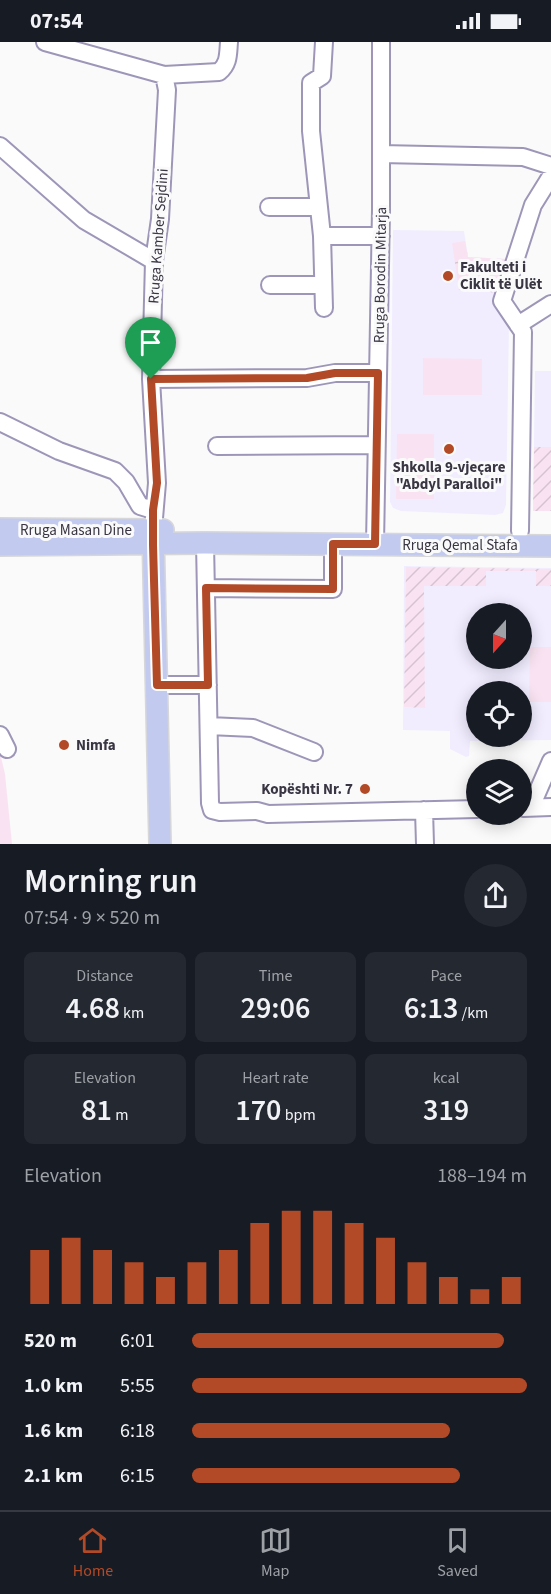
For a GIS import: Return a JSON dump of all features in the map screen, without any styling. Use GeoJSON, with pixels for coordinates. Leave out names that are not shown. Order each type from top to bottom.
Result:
{"type":"FeatureCollection","features":[{"type":"Feature","properties":{"kind":"main road","name":"Rruga Qemal Stafa"},"geometry":{"type":"LineString","coordinates":[[153,528],[205,543],[333,544],[375,537],[520,531],[551,532]]}},
{"type":"Feature","properties":{"kind":"main road","name":"Rruga Qemal Stafa"},"geometry":{"type":"LineString","coordinates":[[153,528],[551,546]]}},
{"type":"Feature","properties":{"kind":"main road","name":"Rruga Masan Dine"},"geometry":{"type":"LineString","coordinates":[[0,530],[153,528]]}},
{"type":"Feature","properties":{"kind":"main road","name":"Rruga Masan Dine"},"geometry":{"type":"LineString","coordinates":[[0,545],[153,528]]}},
{"type":"Feature","properties":{"kind":"main road","name":"Rruga Kamber Sejdini"},"geometry":{"type":"LineString","coordinates":[[153,528],[160,844]]}},
{"type":"Feature","properties":{"kind":"street"},"geometry":{"type":"LineString","coordinates":[[45,42],[164,75],[219,72],[225,67],[228,59],[229,42]]}},
{"type":"Feature","properties":{"kind":"street"},"geometry":{"type":"LineString","coordinates":[[324,42],[322,76],[310,83],[312,151],[322,236],[324,308]]}},
{"type":"Feature","properties":{"kind":"street","name":"Rruga Borodin Mitarja"},"geometry":{"type":"LineString","coordinates":[[375,537],[381,236],[381,42]]}},
{"type":"Feature","properties":{"kind":"street","name":"Rruga Kamber Sejdini"},"geometry":{"type":"LineString","coordinates":[[153,528],[157,483],[151,379],[154,261],[159,219],[167,90],[164,75]]}},
{"type":"Feature","properties":{"kind":"street"},"geometry":{"type":"LineString","coordinates":[[0,146],[84,220],[154,261]]}},
{"type":"Feature","properties":{"kind":"street"},"geometry":{"type":"LineString","coordinates":[[381,154],[523,157],[551,166]]}},
{"type":"Feature","properties":{"kind":"street"},"geometry":{"type":"LineString","coordinates":[[520,531],[523,332],[502,301],[533,205],[551,176]]}},
{"type":"Feature","properties":{"kind":"street"},"geometry":{"type":"LineString","coordinates":[[269,207],[318,207]]}},
{"type":"Feature","properties":{"kind":"street"},"geometry":{"type":"LineString","coordinates":[[322,236],[381,236]]}},
{"type":"Feature","properties":{"kind":"street"},"geometry":{"type":"LineString","coordinates":[[270,285],[323,285]]}},
{"type":"Feature","properties":{"kind":"street"},"geometry":{"type":"LineString","coordinates":[[518,325],[551,304]]}},
{"type":"Feature","properties":{"kind":"street"},"geometry":{"type":"LineString","coordinates":[[151,379],[307,378],[335,373],[378,373]]}},
{"type":"Feature","properties":{"kind":"street"},"geometry":{"type":"LineString","coordinates":[[0,422],[59,452],[115,471],[126,482],[153,528]]}},
{"type":"Feature","properties":{"kind":"street"},"geometry":{"type":"LineString","coordinates":[[217,446],[376,445]]}},
{"type":"Feature","properties":{"kind":"street"},"geometry":{"type":"LineString","coordinates":[[205,543],[211,808],[215,811],[252,811],[268,814],[466,809]]}},
{"type":"Feature","properties":{"kind":"street"},"geometry":{"type":"LineString","coordinates":[[206,588],[333,589],[333,544]]}},
{"type":"Feature","properties":{"kind":"street"},"geometry":{"type":"LineString","coordinates":[[157,685],[208,685]]}},
{"type":"Feature","properties":{"kind":"street"},"geometry":{"type":"LineString","coordinates":[[209,726],[253,728],[314,752]]}},
{"type":"Feature","properties":{"kind":"street"},"geometry":{"type":"LineString","coordinates":[[532,797],[551,761]]}},
{"type":"Feature","properties":{"kind":"street"},"geometry":{"type":"LineString","coordinates":[[532,807],[551,807]]}},
{"type":"Feature","properties":{"kind":"street"},"geometry":{"type":"LineString","coordinates":[[424,810],[425,844]]}},
{"type":"Feature","properties":{"kind":"shaded area"},"geometry":{"type":"Polygon","coordinates":[[[393,230],[464,231],[468,257],[507,259],[509,324],[506,505],[503,513],[495,515],[401,511],[393,508],[390,502],[393,230]]]}},
{"type":"Feature","properties":{"kind":"shaded area"},"geometry":{"type":"Polygon","coordinates":[[[535,371],[551,371],[551,511],[533,511],[535,371]]]}},
{"type":"Feature","properties":{"kind":"shaded area"},"geometry":{"type":"Polygon","coordinates":[[[404,566],[551,568],[551,740],[532,740],[532,681],[466,681],[466,747],[470,747],[469,756],[466,757],[450,749],[450,731],[403,730],[404,566]]]}},
{"type":"Feature","properties":{"kind":"green space"},"geometry":{"type":"Polygon","coordinates":[[[465,241],[468,257],[507,259],[500,293],[459,290],[452,243],[465,241]]]}},
{"type":"Feature","properties":{"kind":"green space"},"geometry":{"type":"Polygon","coordinates":[[[423,358],[482,359],[482,395],[423,395],[423,358]]]}},
{"type":"Feature","properties":{"kind":"green space"},"geometry":{"type":"Polygon","coordinates":[[[397,434],[434,434],[434,499],[396,499],[397,434]]]}},
{"type":"Feature","properties":{"kind":"green space"},"geometry":{"type":"Polygon","coordinates":[[[534,447],[551,447],[551,511],[533,511],[534,447]]]}},
{"type":"Feature","properties":{"kind":"green space"},"geometry":{"type":"Polygon","coordinates":[[[406,567],[551,569],[551,586],[536,586],[536,571],[486,571],[486,586],[424,586],[425,708],[404,707],[406,567]]]}},
{"type":"Feature","properties":{"kind":"green space"},"geometry":{"type":"Polygon","coordinates":[[[532,647],[551,647],[551,702],[532,702],[532,681],[529,681],[532,647]]]}},
{"type":"Feature","properties":{"kind":"green space"},"geometry":{"type":"Polygon","coordinates":[[[0,753],[5,774],[12,844],[0,844],[0,753]]]}},
{"type":"Feature","properties":{"kind":"place","name":"Fakulteti i Ciklit të Ulët"},"geometry":{"type":"Point","coordinates":[448,276]}},
{"type":"Feature","properties":{"kind":"place","name":"Shkolla 9-vjeçare \"Abdyl Paralloi\""},"geometry":{"type":"Point","coordinates":[449,449]}},
{"type":"Feature","properties":{"kind":"place","name":"Nimfa"},"geometry":{"type":"Point","coordinates":[64,745]}},
{"type":"Feature","properties":{"kind":"place","name":"Kopështi Nr. 7"},"geometry":{"type":"Point","coordinates":[365,789]}},
{"type":"Feature","properties":{"kind":"route"},"geometry":{"type":"LineString","coordinates":[[335,373],[378,373],[375,544],[333,544],[333,589],[206,588],[208,685],[157,685],[153,510],[157,483],[151,379],[307,378],[335,373]]}}]}
